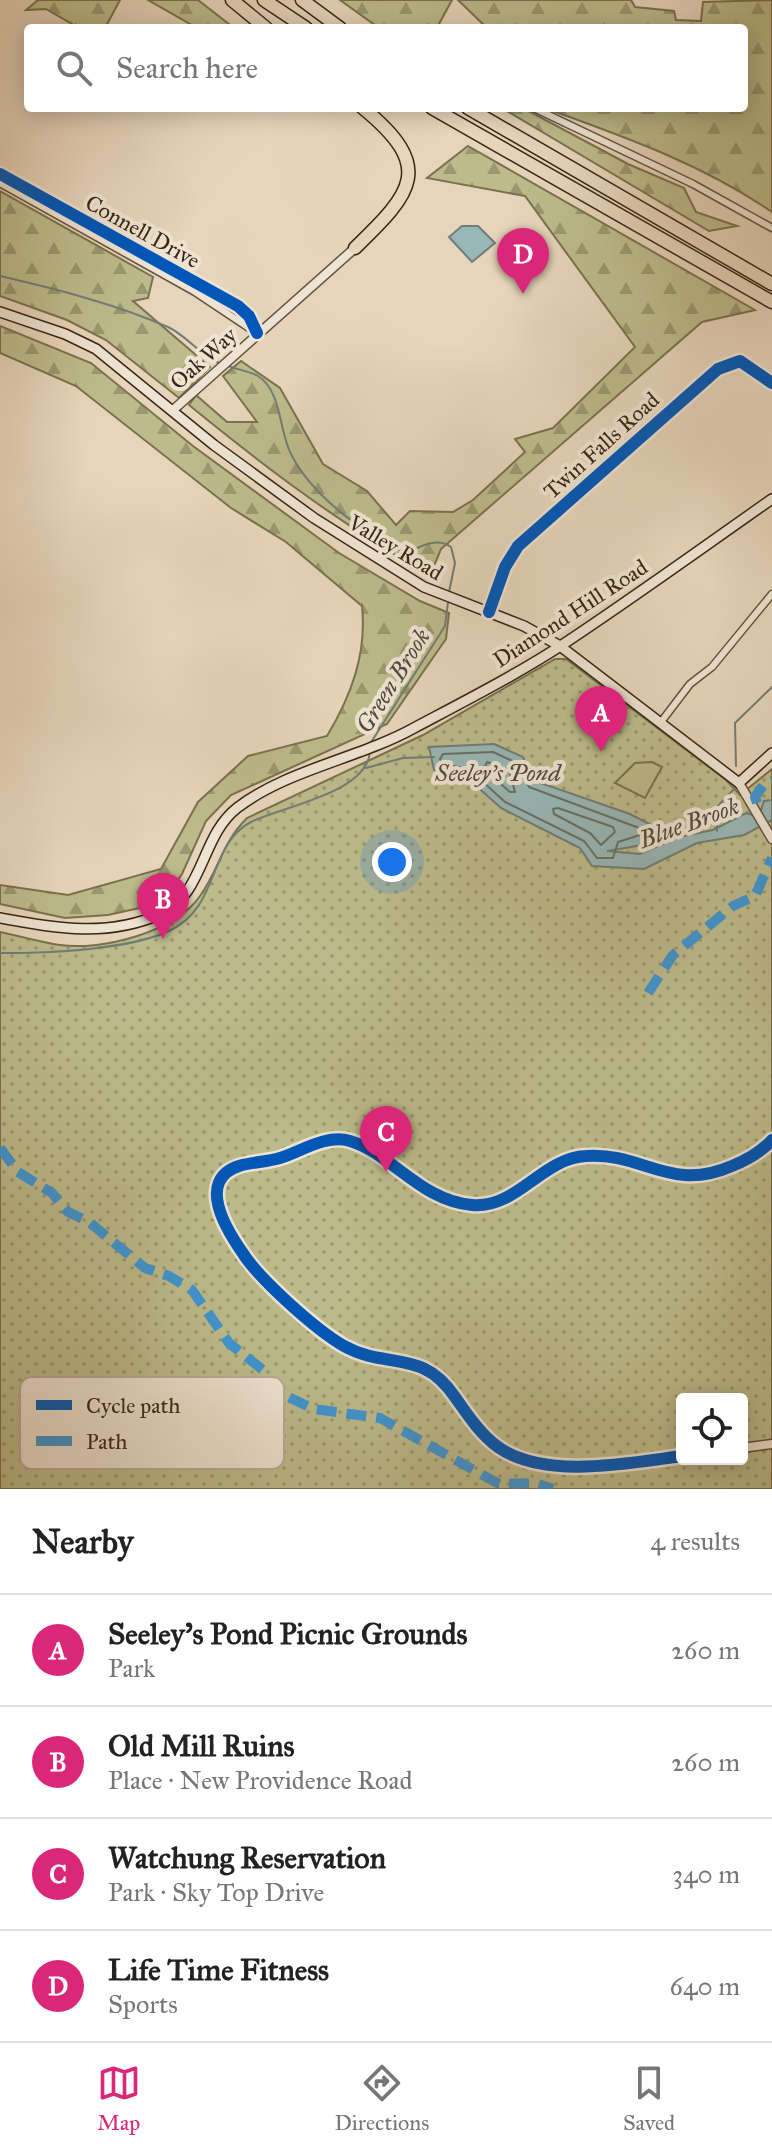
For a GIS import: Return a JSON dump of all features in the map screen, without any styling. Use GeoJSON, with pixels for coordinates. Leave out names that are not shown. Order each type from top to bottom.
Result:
{"type":"FeatureCollection","features":[{"type":"Feature","properties":{"kind":"highway"},"geometry":{"type":"LineString","coordinates":[[232,0],[261,24]]}},
{"type":"Feature","properties":{"kind":"highway"},"geometry":{"type":"LineString","coordinates":[[264,0],[300,24]]}},
{"type":"Feature","properties":{"kind":"highway"},"geometry":{"type":"LineString","coordinates":[[302,0],[335,24]]}},
{"type":"Feature","properties":{"kind":"highway"},"geometry":{"type":"LineString","coordinates":[[355,248],[398,204],[408,177],[406,156],[397,138],[368,112]]}},
{"type":"Feature","properties":{"kind":"highway"},"geometry":{"type":"LineString","coordinates":[[439,112],[772,302]]}},
{"type":"Feature","properties":{"kind":"highway"},"geometry":{"type":"LineString","coordinates":[[475,112],[772,284]]}},
{"type":"Feature","properties":{"kind":"highway"},"geometry":{"type":"LineString","coordinates":[[719,253],[772,275]]}},
{"type":"Feature","properties":{"kind":"main road","name":"Valley Road"},"geometry":{"type":"LineString","coordinates":[[0,312],[65,334],[96,349],[214,445],[314,518],[440,595],[489,612],[560,646],[739,783]]}},
{"type":"Feature","properties":{"kind":"main road","name":"Diamond Hill Road"},"geometry":{"type":"LineString","coordinates":[[0,918],[86,931],[161,913],[187,893],[214,835],[236,809],[271,789],[379,745],[560,646],[772,499]]}},
{"type":"Feature","properties":{"kind":"main road"},"geometry":{"type":"LineString","coordinates":[[739,783],[772,753]]}},
{"type":"Feature","properties":{"kind":"street"},"geometry":{"type":"LineString","coordinates":[[542,112],[693,184],[772,228]]}},
{"type":"Feature","properties":{"kind":"street","name":"Connell Drive"},"geometry":{"type":"LineString","coordinates":[[0,174],[238,306],[249,316],[257,333]]}},
{"type":"Feature","properties":{"kind":"street","name":"Connell Drive"},"geometry":{"type":"LineString","coordinates":[[0,183],[208,299],[257,333]]}},
{"type":"Feature","properties":{"kind":"street"},"geometry":{"type":"LineString","coordinates":[[257,333],[355,248]]}},
{"type":"Feature","properties":{"kind":"street","name":"Oak Way"},"geometry":{"type":"LineString","coordinates":[[173,410],[257,333]]}},
{"type":"Feature","properties":{"kind":"street","name":"Twin Falls Road"},"geometry":{"type":"LineString","coordinates":[[489,612],[505,567],[518,546],[718,369],[740,361],[772,383]]}},
{"type":"Feature","properties":{"kind":"street"},"geometry":{"type":"LineString","coordinates":[[661,722],[690,684],[712,667],[772,594]]}},
{"type":"Feature","properties":{"kind":"street","name":"Valley Road"},"geometry":{"type":"LineString","coordinates":[[739,783],[772,839]]}},
{"type":"Feature","properties":{"kind":"street"},"geometry":{"type":"LineString","coordinates":[[676,1457],[617,1465],[562,1466],[507,1452],[481,1430],[432,1371],[415,1363],[361,1353],[344,1345],[267,1282],[241,1251],[218,1209],[219,1182],[237,1167],[279,1158],[330,1140],[345,1140],[360,1145],[418,1185],[454,1201],[480,1205],[508,1198],[549,1169],[581,1156],[617,1158],[672,1175],[695,1177],[743,1162],[772,1140]]}},
{"type":"Feature","properties":{"kind":"street"},"geometry":{"type":"LineString","coordinates":[[748,1447],[772,1444]]}},
{"type":"Feature","properties":{"kind":"green space"},"geometry":{"type":"Polygon","coordinates":[[[38,0],[120,0],[107,24],[72,24],[46,9],[26,10],[38,0]]]}},
{"type":"Feature","properties":{"kind":"green space"},"geometry":{"type":"Polygon","coordinates":[[[148,0],[198,0],[229,24],[190,24],[148,0]]]}},
{"type":"Feature","properties":{"kind":"green space"},"geometry":{"type":"Polygon","coordinates":[[[340,0],[452,0],[439,24],[373,24],[340,0]]]}},
{"type":"Feature","properties":{"kind":"green space"},"geometry":{"type":"Polygon","coordinates":[[[458,0],[631,0],[635,7],[674,11],[676,20],[701,21],[703,2],[772,0],[772,212],[691,166],[556,112],[748,112],[748,24],[483,24],[458,0]]]}},
{"type":"Feature","properties":{"kind":"green space"},"geometry":{"type":"Polygon","coordinates":[[[509,112],[530,112],[628,164],[684,188],[696,212],[737,226],[709,231],[509,112]]]}},
{"type":"Feature","properties":{"kind":"green space"},"geometry":{"type":"Polygon","coordinates":[[[468,146],[755,310],[702,322],[441,549],[430,575],[306,495],[189,405],[196,395],[227,422],[257,422],[223,376],[241,361],[280,388],[323,464],[367,491],[396,525],[410,511],[453,512],[473,500],[525,452],[515,439],[553,428],[635,347],[525,196],[427,178],[468,146]]]}},
{"type":"Feature","properties":{"kind":"green space"},"geometry":{"type":"Polygon","coordinates":[[[0,191],[153,277],[148,298],[133,301],[210,367],[179,398],[106,340],[67,320],[0,296],[0,191]]]}},
{"type":"Feature","properties":{"kind":"green space"},"geometry":{"type":"Polygon","coordinates":[[[0,326],[91,363],[193,446],[339,553],[420,601],[449,613],[446,639],[387,724],[231,795],[206,821],[182,874],[169,893],[144,907],[108,915],[65,918],[0,904],[0,885],[68,895],[161,869],[198,802],[248,756],[327,736],[355,674],[362,641],[362,606],[286,542],[231,508],[76,386],[0,353],[0,326]]]}},
{"type":"Feature","properties":{"kind":"green space"},"geometry":{"type":"Polygon","coordinates":[[[555,659],[566,659],[726,780],[740,795],[772,769],[772,1489],[0,1489],[0,932],[52,944],[77,946],[116,942],[156,929],[189,909],[200,896],[238,828],[247,818],[423,735],[555,659]]]}},
{"type":"Feature","properties":{"kind":"green space"},"geometry":{"type":"Polygon","coordinates":[[[652,762],[662,767],[645,798],[615,783],[635,763],[652,762]]]}},
{"type":"Feature","properties":{"kind":"water"},"geometry":{"type":"Polygon","coordinates":[[[462,226],[478,226],[495,243],[472,262],[449,237],[462,226]]]}},
{"type":"Feature","properties":{"kind":"water","name":"Seeley's Pond"},"geometry":{"type":"Polygon","coordinates":[[[494,744],[523,757],[532,780],[630,814],[659,829],[643,845],[607,851],[640,854],[678,837],[713,830],[746,813],[752,815],[761,810],[764,801],[772,800],[772,820],[744,835],[697,843],[644,869],[592,866],[580,848],[501,808],[465,776],[434,770],[429,747],[494,744]]]}},
{"type":"Feature","properties":{"kind":"waterway","name":"Green Brook"},"geometry":{"type":"LineString","coordinates":[[0,276],[85,298],[148,319],[175,331],[219,363]]}},
{"type":"Feature","properties":{"kind":"waterway","name":"Green Brook"},"geometry":{"type":"LineString","coordinates":[[229,366],[255,374],[266,383],[276,401],[287,445],[300,470],[341,512],[406,553],[435,543],[451,547],[455,563],[449,592]]}},
{"type":"Feature","properties":{"kind":"waterway","name":"Green Brook"},"geometry":{"type":"LineString","coordinates":[[370,744],[445,626],[448,602]]}},
{"type":"Feature","properties":{"kind":"waterway"},"geometry":{"type":"LineString","coordinates":[[736,766],[735,723],[772,687]]}},
{"type":"Feature","properties":{"kind":"waterway","name":"Green Brook"},"geometry":{"type":"LineString","coordinates":[[0,953],[109,946],[169,931],[198,907],[219,860],[237,832],[265,816],[340,788],[355,778],[366,765],[370,751]]}},
{"type":"Feature","properties":{"kind":"waterway","name":"Blue Brook"},"geometry":{"type":"LineString","coordinates":[[366,768],[403,758],[434,757]]}},
{"type":"Feature","properties":{"kind":"waterway"},"geometry":{"type":"LineString","coordinates":[[718,806],[735,788]]}},
{"type":"Feature","properties":{"kind":"waterway"},"geometry":{"type":"LineString","coordinates":[[717,812],[717,831]]}},
{"type":"Feature","properties":{"kind":"marked path"},"geometry":{"type":"LineString","coordinates":[[757,803],[755,797],[765,783],[772,781]]}},
{"type":"Feature","properties":{"kind":"marked path"},"geometry":{"type":"LineString","coordinates":[[648,993],[673,955],[733,906],[755,896],[772,858]]}},
{"type":"Feature","properties":{"kind":"marked path"},"geometry":{"type":"LineString","coordinates":[[0,1148],[18,1172],[52,1193],[68,1212],[89,1222],[145,1268],[169,1276],[192,1290],[229,1343],[263,1370],[267,1377]]}},
{"type":"Feature","properties":{"kind":"marked path"},"geometry":{"type":"LineString","coordinates":[[284,1395],[314,1409],[380,1418],[499,1484],[535,1483],[553,1489]]}},
{"type":"Feature","properties":{"kind":"cycle path"},"geometry":{"type":"LineString","coordinates":[[0,174],[238,306],[249,316],[257,333]]}},
{"type":"Feature","properties":{"kind":"cycle path"},"geometry":{"type":"LineString","coordinates":[[489,612],[505,567],[518,546],[718,369],[740,361],[772,383]]}},
{"type":"Feature","properties":{"kind":"cycle path"},"geometry":{"type":"LineString","coordinates":[[676,1457],[613,1465],[563,1466],[517,1457],[498,1447],[480,1430],[443,1382],[430,1372],[344,1346],[274,1289],[250,1263],[229,1231],[218,1206],[219,1182],[226,1173],[239,1166],[275,1159],[323,1141],[341,1139],[365,1147],[437,1195],[454,1202],[488,1204],[516,1192],[570,1159],[606,1156],[674,1174],[691,1175],[738,1164],[772,1140]]}},
{"type":"Feature","properties":{"kind":"place","name":"Life Time Fitness"},"geometry":{"type":"Point","coordinates":[523,294]}},
{"type":"Feature","properties":{"kind":"place","name":"Seeley's Pond Picnic Grounds"},"geometry":{"type":"Point","coordinates":[601,752]}},
{"type":"Feature","properties":{"kind":"place","name":"Old Mill Ruins"},"geometry":{"type":"Point","coordinates":[163,939]}},
{"type":"Feature","properties":{"kind":"place","name":"Watchung Reservation"},"geometry":{"type":"Point","coordinates":[386,1172]}}]}
